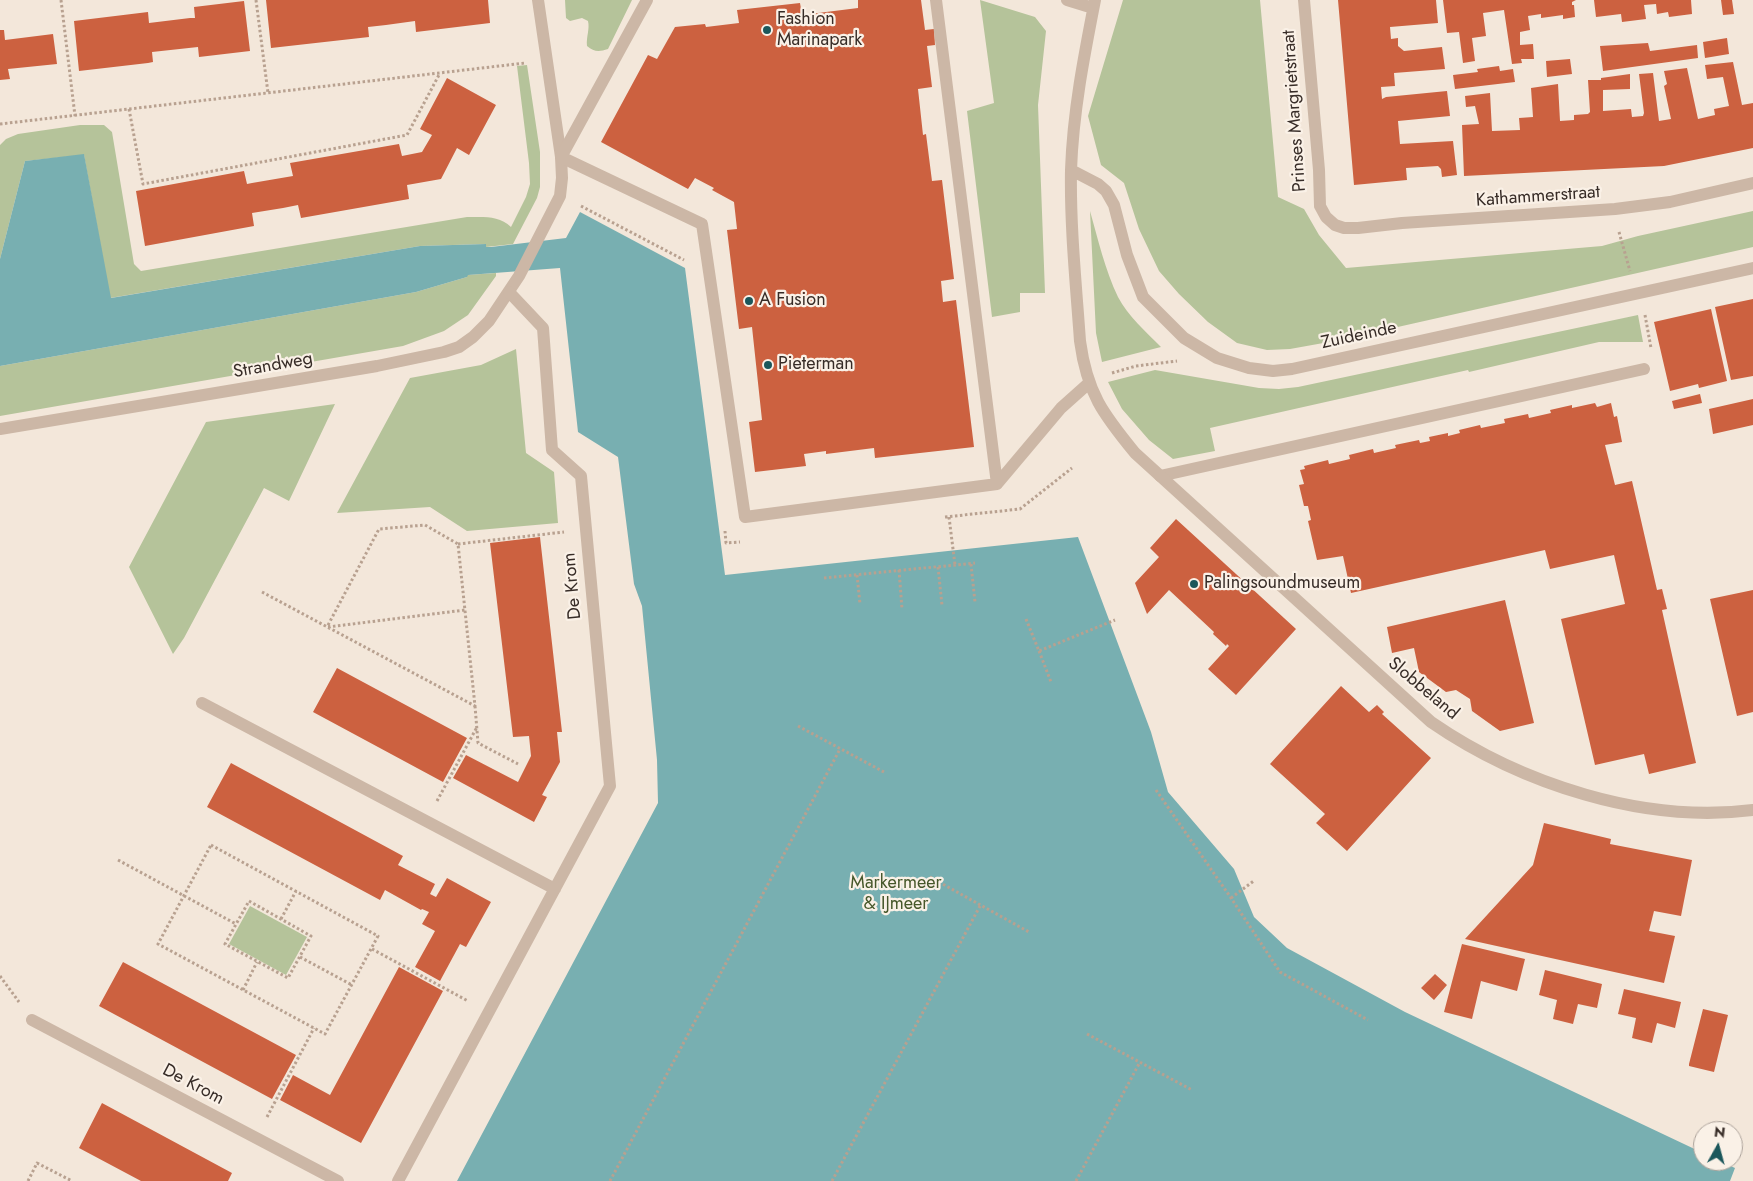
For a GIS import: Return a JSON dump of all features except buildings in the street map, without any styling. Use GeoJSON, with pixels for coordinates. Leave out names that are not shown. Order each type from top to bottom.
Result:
{"type":"FeatureCollection","features":[{"type":"Feature","properties":{"kind":"street"},"geometry":{"type":"LineString","coordinates":[[538,0],[561,157],[562,178],[560,196]]}},
{"type":"Feature","properties":{"kind":"street"},"geometry":{"type":"LineString","coordinates":[[561,157],[647,0]]}},
{"type":"Feature","properties":{"kind":"street"},"geometry":{"type":"LineString","coordinates":[[936,0],[997,484]]}},
{"type":"Feature","properties":{"kind":"street"},"geometry":{"type":"LineString","coordinates":[[1067,0],[1094,4],[1077,95],[1071,170]]}},
{"type":"Feature","properties":{"kind":"street","name":"Prinses Margrietstraat"},"geometry":{"type":"LineString","coordinates":[[1304,0],[1319,170],[1320,206],[1326,217]]}},
{"type":"Feature","properties":{"kind":"street"},"geometry":{"type":"LineString","coordinates":[[561,157],[702,224],[746,517],[997,484],[1061,408],[1089,382]]}},
{"type":"Feature","properties":{"kind":"street","name":"Zuideinde"},"geometry":{"type":"LineString","coordinates":[[1071,170],[1098,184],[1106,191],[1114,205],[1127,255],[1144,297],[1184,338],[1217,358],[1249,368],[1273,371],[1292,369],[1753,268]]}},
{"type":"Feature","properties":{"kind":"street","name":"Slobbeland"},"geometry":{"type":"LineString","coordinates":[[1071,170],[1072,220],[1082,358],[1089,382],[1107,418],[1135,453],[1432,722],[1454,738],[1501,762],[1568,790],[1623,803],[1681,812],[1729,813],[1753,810]]}},
{"type":"Feature","properties":{"kind":"street","name":"Kathammerstraat"},"geometry":{"type":"LineString","coordinates":[[1326,217],[1335,225],[1344,228],[1358,228],[1402,223],[1615,209],[1670,202],[1753,183]]}},
{"type":"Feature","properties":{"kind":"street","name":"Strandweg"},"geometry":{"type":"LineString","coordinates":[[0,429],[377,366],[444,352],[458,347],[473,337],[489,321],[509,292],[560,196]]}},
{"type":"Feature","properties":{"kind":"street","name":"De Krom"},"geometry":{"type":"LineString","coordinates":[[398,1181],[610,786],[581,476],[552,450],[543,328],[509,292]]}},
{"type":"Feature","properties":{"kind":"street"},"geometry":{"type":"LineString","coordinates":[[1160,476],[1644,368]]}},
{"type":"Feature","properties":{"kind":"street"},"geometry":{"type":"LineString","coordinates":[[202,703],[555,889]]}},
{"type":"Feature","properties":{"kind":"street","name":"De Krom"},"geometry":{"type":"LineString","coordinates":[[32,1020],[338,1181]]}},
{"type":"Feature","properties":{"kind":"path"},"geometry":{"type":"LineString","coordinates":[[61,0],[75,116]]}},
{"type":"Feature","properties":{"kind":"path"},"geometry":{"type":"LineString","coordinates":[[256,0],[268,93]]}},
{"type":"Feature","properties":{"kind":"path"},"geometry":{"type":"LineString","coordinates":[[0,124],[546,61]]}},
{"type":"Feature","properties":{"kind":"path"},"geometry":{"type":"LineString","coordinates":[[129,109],[143,184],[407,135],[440,73]]}},
{"type":"Feature","properties":{"kind":"path"},"geometry":{"type":"LineString","coordinates":[[560,196],[685,260]]}},
{"type":"Feature","properties":{"kind":"path"},"geometry":{"type":"LineString","coordinates":[[1620,238],[1632,278]]}},
{"type":"Feature","properties":{"kind":"path"},"geometry":{"type":"LineString","coordinates":[[1644,313],[1651,347]]}},
{"type":"Feature","properties":{"kind":"path"},"geometry":{"type":"LineString","coordinates":[[1120,370],[1136,366]]}},
{"type":"Feature","properties":{"kind":"path"},"geometry":{"type":"LineString","coordinates":[[939,518],[1020,509],[1072,468]]}},
{"type":"Feature","properties":{"kind":"path"},"geometry":{"type":"LineString","coordinates":[[949,517],[955,565]]}},
{"type":"Feature","properties":{"kind":"path"},"geometry":{"type":"LineString","coordinates":[[724,524],[726,543],[746,541]]}},
{"type":"Feature","properties":{"kind":"path"},"geometry":{"type":"LineString","coordinates":[[328,627],[379,529],[425,525],[458,544],[586,530]]}},
{"type":"Feature","properties":{"kind":"path"},"geometry":{"type":"LineString","coordinates":[[458,544],[478,742],[518,764]]}},
{"type":"Feature","properties":{"kind":"path"},"geometry":{"type":"LineString","coordinates":[[824,578],[973,563],[975,602]]}},
{"type":"Feature","properties":{"kind":"path"},"geometry":{"type":"LineString","coordinates":[[938,567],[942,605]]}},
{"type":"Feature","properties":{"kind":"path"},"geometry":{"type":"LineString","coordinates":[[899,570],[902,609]]}},
{"type":"Feature","properties":{"kind":"path"},"geometry":{"type":"LineString","coordinates":[[857,576],[860,604]]}},
{"type":"Feature","properties":{"kind":"path"},"geometry":{"type":"LineString","coordinates":[[262,592],[475,706]]}},
{"type":"Feature","properties":{"kind":"path"},"geometry":{"type":"LineString","coordinates":[[328,627],[465,610]]}},
{"type":"Feature","properties":{"kind":"path"},"geometry":{"type":"LineString","coordinates":[[1026,619],[1051,682]]}},
{"type":"Feature","properties":{"kind":"path"},"geometry":{"type":"LineString","coordinates":[[1038,651],[1115,620]]}},
{"type":"Feature","properties":{"kind":"path"},"geometry":{"type":"LineString","coordinates":[[798,726],[884,772]]}},
{"type":"Feature","properties":{"kind":"path"},"geometry":{"type":"LineString","coordinates":[[426,821],[477,727]]}},
{"type":"Feature","properties":{"kind":"path"},"geometry":{"type":"LineString","coordinates":[[610,1181],[840,749]]}},
{"type":"Feature","properties":{"kind":"path"},"geometry":{"type":"LineString","coordinates":[[1156,790],[1280,972],[1368,1020]]}},
{"type":"Feature","properties":{"kind":"path"},"geometry":{"type":"LineString","coordinates":[[211,846],[378,936],[325,1034],[158,944],[184,896],[211,846]]}},
{"type":"Feature","properties":{"kind":"path"},"geometry":{"type":"LineString","coordinates":[[118,860],[236,924]]}},
{"type":"Feature","properties":{"kind":"path"},"geometry":{"type":"LineString","coordinates":[[930,877],[1029,932]]}},
{"type":"Feature","properties":{"kind":"path"},"geometry":{"type":"LineString","coordinates":[[1231,898],[1255,880]]}},
{"type":"Feature","properties":{"kind":"path"},"geometry":{"type":"LineString","coordinates":[[281,919],[296,891]]}},
{"type":"Feature","properties":{"kind":"path"},"geometry":{"type":"LineString","coordinates":[[249,901],[281,919],[311,936],[288,978],[225,944],[249,901]]}},
{"type":"Feature","properties":{"kind":"path"},"geometry":{"type":"LineString","coordinates":[[832,1181],[980,906]]}},
{"type":"Feature","properties":{"kind":"path"},"geometry":{"type":"LineString","coordinates":[[372,949],[489,1012]]}},
{"type":"Feature","properties":{"kind":"path"},"geometry":{"type":"LineString","coordinates":[[300,957],[352,985]]}},
{"type":"Feature","properties":{"kind":"path"},"geometry":{"type":"LineString","coordinates":[[243,990],[257,962]]}},
{"type":"Feature","properties":{"kind":"path"},"geometry":{"type":"LineString","coordinates":[[0,976],[32,1020]]}},
{"type":"Feature","properties":{"kind":"path"},"geometry":{"type":"LineString","coordinates":[[256,1138],[314,1028]]}},
{"type":"Feature","properties":{"kind":"path"},"geometry":{"type":"LineString","coordinates":[[1087,1034],[1192,1090]]}},
{"type":"Feature","properties":{"kind":"path"},"geometry":{"type":"LineString","coordinates":[[1076,1181],[1140,1062]]}},
{"type":"Feature","properties":{"kind":"path"},"geometry":{"type":"LineString","coordinates":[[28,1181],[38,1163],[72,1181]]}},
{"type":"Feature","properties":{"kind":"green space"},"geometry":{"type":"Polygon","coordinates":[[[565,0],[632,0],[608,49],[599,51],[587,46],[588,21],[582,18],[570,21],[566,18],[565,0]]]}},
{"type":"Feature","properties":{"kind":"green space"},"geometry":{"type":"Polygon","coordinates":[[[980,0],[1035,17],[1046,31],[1038,105],[1045,293],[1020,293],[1020,312],[992,317],[967,111],[994,103],[980,0]]]}},
{"type":"Feature","properties":{"kind":"green space"},"geometry":{"type":"Polygon","coordinates":[[[1123,0],[1260,0],[1278,197],[1304,209],[1319,235],[1346,268],[1602,246],[1638,236],[1753,211],[1753,247],[1340,340],[1290,349],[1267,350],[1237,343],[1208,322],[1179,294],[1159,271],[1139,229],[1124,183],[1101,165],[1088,116],[1123,0]]]}},
{"type":"Feature","properties":{"kind":"green space"},"geometry":{"type":"Polygon","coordinates":[[[527,65],[540,152],[540,187],[537,198],[513,244],[486,247],[485,244],[420,246],[110,298],[84,155],[25,161],[0,259],[0,145],[6,139],[18,134],[80,125],[104,125],[112,132],[134,264],[141,271],[467,217],[485,217],[501,220],[511,227],[526,197],[530,184],[517,66],[527,65]]]}},
{"type":"Feature","properties":{"kind":"green space"},"geometry":{"type":"Polygon","coordinates":[[[1090,211],[1113,287],[1118,297],[1143,330],[1161,347],[1102,362],[1096,333],[1090,211]]]}},
{"type":"Feature","properties":{"kind":"green space"},"geometry":{"type":"Polygon","coordinates":[[[496,273],[496,276],[468,315],[444,331],[403,346],[0,416],[0,366],[416,292],[467,277],[467,275],[496,273]]]}},
{"type":"Feature","properties":{"kind":"green space"},"geometry":{"type":"Polygon","coordinates":[[[1638,315],[1643,342],[1599,342],[1210,428],[1215,451],[1173,459],[1149,440],[1122,409],[1108,382],[1155,370],[1259,388],[1279,389],[1298,387],[1638,315]]]}},
{"type":"Feature","properties":{"kind":"green space"},"geometry":{"type":"Polygon","coordinates":[[[516,349],[526,453],[554,472],[558,523],[467,531],[430,507],[337,513],[410,378],[481,365],[516,349]]]}},
{"type":"Feature","properties":{"kind":"green space"},"geometry":{"type":"Polygon","coordinates":[[[335,404],[289,501],[264,488],[184,638],[173,654],[129,567],[206,422],[335,404]]]}},
{"type":"Feature","properties":{"kind":"green space"},"geometry":{"type":"Polygon","coordinates":[[[250,906],[307,937],[286,975],[229,944],[250,906]]]}},
{"type":"Feature","properties":{"kind":"water","name":"Markermeer & IJmeer"},"geometry":{"type":"Polygon","coordinates":[[[84,154],[111,298],[420,246],[486,244],[486,247],[491,247],[566,238],[580,212],[685,268],[725,575],[1078,537],[1151,732],[1168,792],[1234,869],[1254,917],[1287,948],[1405,1012],[1693,1148],[1693,1171],[1734,1171],[1730,1181],[457,1181],[658,803],[657,760],[642,606],[634,584],[618,457],[578,432],[560,268],[468,275],[467,277],[416,292],[0,366],[0,259],[25,161],[84,154]]]}},
{"type":"Feature","properties":{"kind":"place","name":"Fashion Marinapark"},"geometry":{"type":"Point","coordinates":[767,30]}},
{"type":"Feature","properties":{"kind":"place","name":"A Fusion"},"geometry":{"type":"Point","coordinates":[749,301]}},
{"type":"Feature","properties":{"kind":"place","name":"Pieterman"},"geometry":{"type":"Point","coordinates":[768,365]}},
{"type":"Feature","properties":{"kind":"place","name":"Palingsoundmuseum"},"geometry":{"type":"Point","coordinates":[1194,584]}}]}
